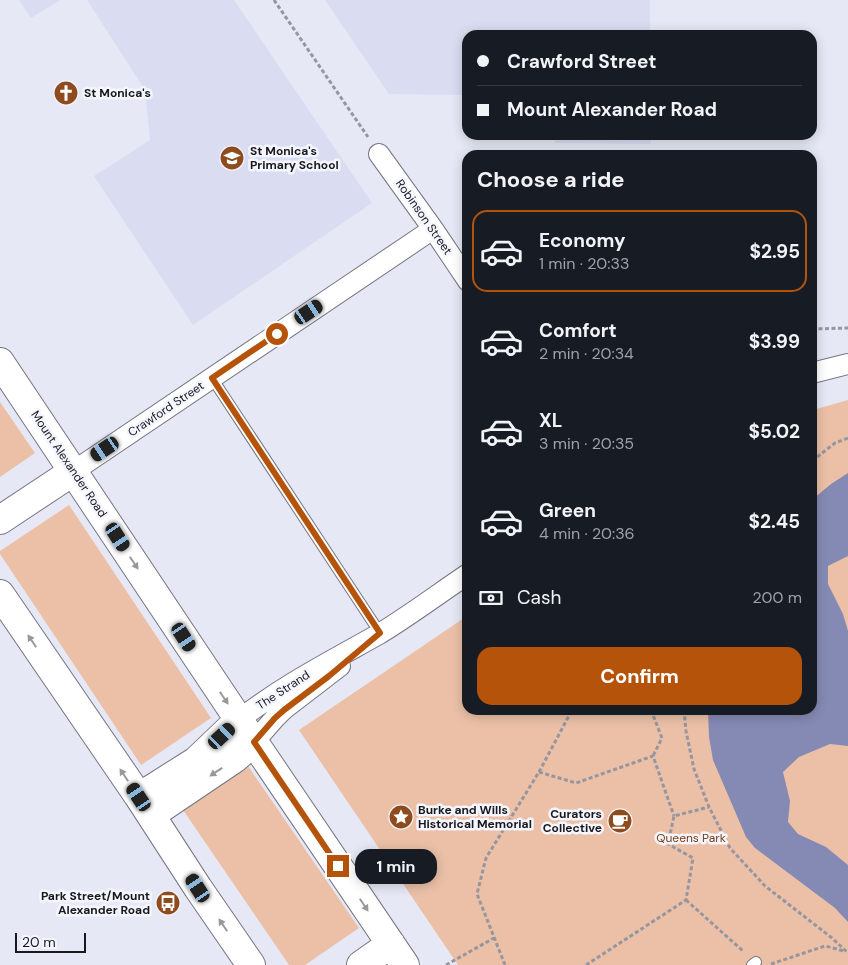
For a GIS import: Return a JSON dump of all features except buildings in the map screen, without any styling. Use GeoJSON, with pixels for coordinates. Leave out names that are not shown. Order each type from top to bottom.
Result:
{"type":"FeatureCollection","features":[{"type":"Feature","properties":{"kind":"main road","name":"Mount Alexander Road"},"geometry":{"type":"LineString","coordinates":[[0,362],[398,955]]}},
{"type":"Feature","properties":{"kind":"main road"},"geometry":{"type":"LineString","coordinates":[[0,520],[74,471]]}},
{"type":"Feature","properties":{"kind":"main road"},"geometry":{"type":"LineString","coordinates":[[0,594],[251,965]]}},
{"type":"Feature","properties":{"kind":"main road"},"geometry":{"type":"LineString","coordinates":[[145,806],[234,760],[247,731]]}},
{"type":"Feature","properties":{"kind":"main road"},"geometry":{"type":"LineString","coordinates":[[360,965],[398,955]]}},
{"type":"Feature","properties":{"kind":"street","name":"Robinson Street"},"geometry":{"type":"LineString","coordinates":[[379,154],[462,272]]}},
{"type":"Feature","properties":{"kind":"street","name":"Crawford Street"},"geometry":{"type":"LineString","coordinates":[[74,471],[433,229]]}},
{"type":"Feature","properties":{"kind":"street"},"geometry":{"type":"LineString","coordinates":[[817,372],[848,364]]}},
{"type":"Feature","properties":{"kind":"street","name":"The Strand"},"geometry":{"type":"LineString","coordinates":[[247,731],[271,696],[311,671],[380,633],[462,578]]}},
{"type":"Feature","properties":{"kind":"lane"},"geometry":{"type":"LineString","coordinates":[[212,378],[380,633]]}},
{"type":"Feature","properties":{"kind":"path"},"geometry":{"type":"LineString","coordinates":[[274,0],[379,154]]}},
{"type":"Feature","properties":{"kind":"path"},"geometry":{"type":"LineString","coordinates":[[817,329],[848,328]]}},
{"type":"Feature","properties":{"kind":"path"},"geometry":{"type":"LineString","coordinates":[[817,457],[835,444],[848,438]]}},
{"type":"Feature","properties":{"kind":"path"},"geometry":{"type":"LineString","coordinates":[[505,965],[476,894],[486,858],[539,772],[569,715]]}},
{"type":"Feature","properties":{"kind":"path"},"geometry":{"type":"LineString","coordinates":[[539,772],[576,784],[653,756],[662,738],[654,715]]}},
{"type":"Feature","properties":{"kind":"path"},"geometry":{"type":"LineString","coordinates":[[684,715],[694,768],[709,807],[730,848],[765,886],[832,938],[847,952]]}},
{"type":"Feature","properties":{"kind":"path"},"geometry":{"type":"LineString","coordinates":[[586,965],[686,900],[693,858],[668,844],[674,816],[653,756]]}},
{"type":"Feature","properties":{"kind":"path"},"geometry":{"type":"LineString","coordinates":[[674,816],[709,807]]}},
{"type":"Feature","properties":{"kind":"path"},"geometry":{"type":"LineString","coordinates":[[686,900],[754,964]]}},
{"type":"Feature","properties":{"kind":"path"},"geometry":{"type":"LineString","coordinates":[[446,965],[494,938]]}},
{"type":"Feature","properties":{"kind":"path"},"geometry":{"type":"LineString","coordinates":[[768,965],[825,946],[847,952]]}},
{"type":"Feature","properties":{"kind":"shaded area"},"geometry":{"type":"Polygon","coordinates":[[[19,0],[60,0],[31,18],[19,0]]]}},
{"type":"Feature","properties":{"kind":"shaded area","name":"St Monica's Primary School"},"geometry":{"type":"Polygon","coordinates":[[[87,0],[234,0],[372,203],[193,325],[94,176],[150,140],[145,90],[87,0]]]}},
{"type":"Feature","properties":{"kind":"shaded area"},"geometry":{"type":"Polygon","coordinates":[[[325,0],[650,0],[650,30],[462,30],[462,95],[389,94],[325,0]]]}},
{"type":"Feature","properties":{"kind":"shaded area"},"geometry":{"type":"Polygon","coordinates":[[[555,140],[651,140],[651,144],[555,143],[555,140]]]}},
{"type":"Feature","properties":{"kind":"green space","name":"Queens Park"},"geometry":{"type":"Polygon","coordinates":[[[848,400],[848,965],[458,965],[299,730],[462,619],[462,715],[817,715],[817,409],[848,400]]]}},
{"type":"Feature","properties":{"kind":"green space"},"geometry":{"type":"Polygon","coordinates":[[[0,402],[35,453],[0,477],[0,402]]]}},
{"type":"Feature","properties":{"kind":"green space"},"geometry":{"type":"Polygon","coordinates":[[[69,505],[211,718],[141,765],[0,554],[0,551],[69,505]]]}},
{"type":"Feature","properties":{"kind":"green space"},"geometry":{"type":"Polygon","coordinates":[[[248,766],[359,928],[305,965],[289,965],[183,810],[248,766]]]}},
{"type":"Feature","properties":{"kind":"water"},"geometry":{"type":"Polygon","coordinates":[[[848,473],[848,556],[828,566],[828,584],[843,614],[848,631],[848,746],[830,744],[799,757],[783,772],[790,801],[788,822],[798,834],[826,847],[848,865],[848,922],[835,908],[755,848],[746,837],[713,760],[709,737],[708,715],[817,715],[817,496],[848,473]]]}},
{"type":"Feature","properties":{"kind":"place","name":"St Monica's"},"geometry":{"type":"Point","coordinates":[66,93]}},
{"type":"Feature","properties":{"kind":"place","name":"St Monica's Primary School"},"geometry":{"type":"Point","coordinates":[232,158]}},
{"type":"Feature","properties":{"kind":"place","name":"Burke and Wills Historical Memorial"},"geometry":{"type":"Point","coordinates":[401,817]}},
{"type":"Feature","properties":{"kind":"place","name":"Curators Collective"},"geometry":{"type":"Point","coordinates":[620,821]}},
{"type":"Feature","properties":{"kind":"place","name":"Park Street/Mount Alexander Road"},"geometry":{"type":"Point","coordinates":[168,903]}},
{"type":"Feature","properties":{"kind":"route"},"geometry":{"type":"LineString","coordinates":[[277,334],[212,378],[380,633],[329,676],[284,710],[254,742],[338,866]]}}]}
